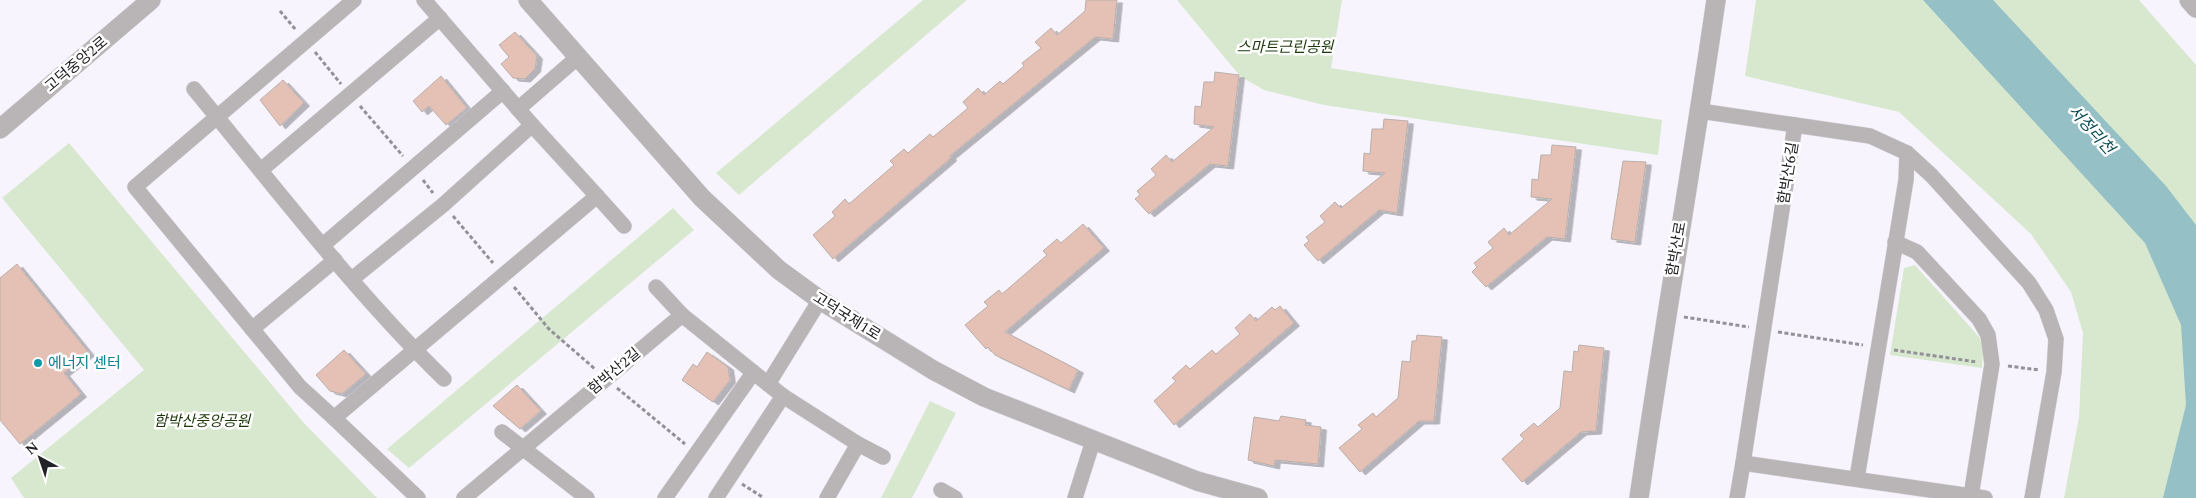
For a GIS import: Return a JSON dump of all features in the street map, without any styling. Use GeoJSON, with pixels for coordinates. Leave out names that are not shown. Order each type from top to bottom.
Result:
{"type":"FeatureCollection","features":[{"type":"Feature","properties":{"kind":"street","name":"고덕중앙2로"},"geometry":{"type":"LineString","coordinates":[[0,128],[151,0]]}},
{"type":"Feature","properties":{"kind":"street"},"geometry":{"type":"LineString","coordinates":[[354,0],[135,187],[300,387],[418,498]]}},
{"type":"Feature","properties":{"kind":"street"},"geometry":{"type":"LineString","coordinates":[[424,0],[532,125],[624,226]]}},
{"type":"Feature","properties":{"kind":"street","name":"고덕국제1로"},"geometry":{"type":"LineString","coordinates":[[528,0],[702,198],[779,270],[820,300],[933,370],[984,397],[1197,481],[1258,498]]}},
{"type":"Feature","properties":{"kind":"street","name":"함박산로"},"geometry":{"type":"LineString","coordinates":[[1639,498],[1670,287],[1700,111],[1716,0]]}},
{"type":"Feature","properties":{"kind":"street"},"geometry":{"type":"LineString","coordinates":[[2189,0],[2196,8]]}},
{"type":"Feature","properties":{"kind":"street"},"geometry":{"type":"LineString","coordinates":[[261,170],[440,18]]}},
{"type":"Feature","properties":{"kind":"street"},"geometry":{"type":"LineString","coordinates":[[518,109],[578,56]]}},
{"type":"Feature","properties":{"kind":"street"},"geometry":{"type":"LineString","coordinates":[[194,89],[322,245],[415,350],[444,379]]}},
{"type":"Feature","properties":{"kind":"street"},"geometry":{"type":"LineString","coordinates":[[322,245],[503,91]]}},
{"type":"Feature","properties":{"kind":"street"},"geometry":{"type":"LineString","coordinates":[[1700,111],[1795,125]]}},
{"type":"Feature","properties":{"kind":"street"},"geometry":{"type":"LineString","coordinates":[[352,279],[443,204],[532,125]]}},
{"type":"Feature","properties":{"kind":"street","name":"함박산6길"},"geometry":{"type":"LineString","coordinates":[[1737,498],[1744,463],[1795,125],[1870,136],[1907,154],[1932,176],[2029,283],[2046,310],[2056,339],[2054,372],[2032,498]]}},
{"type":"Feature","properties":{"kind":"street"},"geometry":{"type":"LineString","coordinates":[[1857,478],[1906,180],[1907,154]]}},
{"type":"Feature","properties":{"kind":"street"},"geometry":{"type":"LineString","coordinates":[[334,418],[597,196]]}},
{"type":"Feature","properties":{"kind":"street"},"geometry":{"type":"LineString","coordinates":[[1744,463],[1978,497],[1992,364],[1988,335],[1979,319],[1917,252],[1895,242]]}},
{"type":"Feature","properties":{"kind":"street"},"geometry":{"type":"LineString","coordinates":[[252,329],[336,260]]}},
{"type":"Feature","properties":{"kind":"street"},"geometry":{"type":"LineString","coordinates":[[656,287],[682,315],[783,396],[858,444],[882,457]]}},
{"type":"Feature","properties":{"kind":"street"},"geometry":{"type":"LineString","coordinates":[[768,384],[820,300]]}},
{"type":"Feature","properties":{"kind":"street","name":"함박산2길"},"geometry":{"type":"LineString","coordinates":[[464,498],[682,315]]}},
{"type":"Feature","properties":{"kind":"street"},"geometry":{"type":"LineString","coordinates":[[665,498],[753,373]]}},
{"type":"Feature","properties":{"kind":"street"},"geometry":{"type":"LineString","coordinates":[[716,498],[783,396]]}},
{"type":"Feature","properties":{"kind":"street"},"geometry":{"type":"LineString","coordinates":[[502,432],[588,498]]}},
{"type":"Feature","properties":{"kind":"street"},"geometry":{"type":"LineString","coordinates":[[1075,498],[1093,441]]}},
{"type":"Feature","properties":{"kind":"street"},"geometry":{"type":"LineString","coordinates":[[827,498],[858,444]]}},
{"type":"Feature","properties":{"kind":"street"},"geometry":{"type":"LineString","coordinates":[[941,490],[955,498]]}},
{"type":"Feature","properties":{"kind":"path"},"geometry":{"type":"LineString","coordinates":[[549,329],[696,453]]}},
{"type":"Feature","properties":{"kind":"path"},"geometry":{"type":"LineString","coordinates":[[1879,347],[2054,372]]}},
{"type":"Feature","properties":{"kind":"path"},"geometry":{"type":"LineString","coordinates":[[731,477],[764,498]]}},
{"type":"Feature","properties":{"kind":"green space"},"geometry":{"type":"Polygon","coordinates":[[[923,0],[967,0],[739,195],[716,173],[923,0]]]}},
{"type":"Feature","properties":{"kind":"green space","name":"스마트근린공원"},"geometry":{"type":"Polygon","coordinates":[[[1177,0],[1342,0],[1331,68],[1662,120],[1658,155],[1324,105],[1264,90],[1240,76],[1177,0]]]}},
{"type":"Feature","properties":{"kind":"green space"},"geometry":{"type":"Polygon","coordinates":[[[1756,0],[2139,0],[2196,65],[2196,498],[2064,498],[2079,417],[2083,333],[2071,292],[2031,234],[1899,112],[1745,76],[1756,0]]]}},
{"type":"Feature","properties":{"kind":"green space","name":"함박산중앙공원"},"geometry":{"type":"Polygon","coordinates":[[[69,143],[303,422],[377,498],[24,498],[11,478],[144,370],[2,198],[69,143]]]}},
{"type":"Feature","properties":{"kind":"green space"},"geometry":{"type":"Polygon","coordinates":[[[673,208],[694,230],[409,468],[387,449],[673,208]]]}},
{"type":"Feature","properties":{"kind":"green space"},"geometry":{"type":"Polygon","coordinates":[[[1915,265],[1980,338],[1983,352],[1982,368],[1890,355],[1904,268],[1915,265]]]}},
{"type":"Feature","properties":{"kind":"green space"},"geometry":{"type":"Polygon","coordinates":[[[930,401],[956,413],[912,498],[881,498],[930,401]]]}},
{"type":"Feature","properties":{"kind":"water","name":"서정리천"},"geometry":{"type":"Polygon","coordinates":[[[1923,0],[1993,0],[2166,186],[2196,225],[2196,498],[2163,498],[2186,405],[2181,325],[2145,243],[1923,0]]]}},
{"type":"Feature","properties":{"kind":"building"},"geometry":{"type":"Polygon","coordinates":[[[1086,0],[1117,0],[1113,39],[1095,37],[950,156],[951,158],[833,259],[813,235],[835,216],[832,212],[845,199],[849,204],[894,165],[890,161],[904,149],[908,153],[930,134],[933,137],[968,108],[963,102],[978,88],[984,95],[1000,81],[1003,84],[1024,66],[1022,63],[1041,48],[1035,42],[1051,28],[1057,35],[1085,11],[1086,0]]]}},
{"type":"Feature","properties":{"kind":"building"},"geometry":{"type":"Polygon","coordinates":[[[515,32],[537,56],[535,69],[525,79],[513,78],[501,64],[509,57],[499,45],[515,32]]]}},
{"type":"Feature","properties":{"kind":"building"},"geometry":{"type":"Polygon","coordinates":[[[1215,72],[1239,75],[1228,166],[1210,164],[1149,214],[1135,199],[1140,195],[1137,191],[1156,175],[1151,169],[1166,155],[1172,162],[1214,127],[1194,124],[1195,106],[1201,107],[1204,82],[1214,82],[1215,72]]]}},
{"type":"Feature","properties":{"kind":"building"},"geometry":{"type":"Polygon","coordinates":[[[441,76],[467,108],[446,125],[429,106],[422,112],[413,101],[441,76]]]}},
{"type":"Feature","properties":{"kind":"building"},"geometry":{"type":"Polygon","coordinates":[[[283,80],[304,103],[280,126],[260,100],[283,80]]]}},
{"type":"Feature","properties":{"kind":"building"},"geometry":{"type":"Polygon","coordinates":[[[1384,119],[1408,121],[1397,213],[1379,210],[1318,261],[1304,245],[1309,241],[1306,237],[1325,222],[1320,216],[1335,202],[1341,208],[1385,173],[1363,171],[1364,153],[1370,154],[1372,129],[1383,129],[1384,119]]]}},
{"type":"Feature","properties":{"kind":"building"},"geometry":{"type":"Polygon","coordinates":[[[1552,145],[1576,147],[1565,239],[1547,237],[1486,287],[1472,272],[1477,267],[1474,263],[1493,248],[1488,242],[1504,228],[1509,235],[1552,199],[1531,197],[1532,179],[1538,180],[1541,155],[1551,155],[1552,145]]]}},
{"type":"Feature","properties":{"kind":"building"},"geometry":{"type":"Polygon","coordinates":[[[1623,161],[1646,162],[1635,242],[1611,239],[1623,161]]]}},
{"type":"Feature","properties":{"kind":"building"},"geometry":{"type":"Polygon","coordinates":[[[1083,224],[1104,248],[1005,332],[1078,370],[1069,390],[995,355],[988,347],[986,349],[965,325],[988,306],[984,302],[999,290],[1002,294],[1047,255],[1043,251],[1057,239],[1061,243],[1083,224]]]}},
{"type":"Feature","properties":{"kind":"building","name":"에너지 센터"},"geometry":{"type":"Polygon","coordinates":[[[17,264],[89,353],[64,373],[81,394],[20,444],[0,420],[0,278],[17,264]]]}},
{"type":"Feature","properties":{"kind":"building"},"geometry":{"type":"Polygon","coordinates":[[[1280,306],[1294,323],[1174,425],[1154,401],[1176,381],[1172,378],[1186,365],[1190,369],[1212,350],[1216,354],[1240,334],[1235,328],[1250,314],[1256,321],[1272,307],[1275,310],[1280,306]]]}},
{"type":"Feature","properties":{"kind":"building"},"geometry":{"type":"Polygon","coordinates":[[[1417,335],[1442,337],[1434,421],[1419,421],[1360,472],[1339,448],[1362,429],[1358,425],[1373,413],[1376,417],[1398,398],[1402,361],[1410,362],[1412,341],[1416,341],[1417,335]]]}},
{"type":"Feature","properties":{"kind":"building"},"geometry":{"type":"Polygon","coordinates":[[[1579,345],[1604,348],[1596,431],[1581,432],[1522,482],[1502,459],[1524,439],[1520,435],[1534,423],[1538,427],[1560,408],[1564,371],[1572,372],[1574,351],[1578,352],[1579,345]]]}},
{"type":"Feature","properties":{"kind":"building"},"geometry":{"type":"Polygon","coordinates":[[[344,350],[366,374],[342,394],[330,391],[316,375],[344,350]]]}},
{"type":"Feature","properties":{"kind":"building"},"geometry":{"type":"Polygon","coordinates":[[[707,352],[728,367],[730,380],[713,402],[682,380],[693,364],[697,367],[707,352]]]}},
{"type":"Feature","properties":{"kind":"building"},"geometry":{"type":"Polygon","coordinates":[[[517,385],[541,411],[520,429],[493,406],[517,385]]]}},
{"type":"Feature","properties":{"kind":"building"},"geometry":{"type":"Polygon","coordinates":[[[1281,416],[1306,420],[1305,425],[1321,427],[1318,464],[1275,460],[1274,466],[1248,460],[1254,417],[1279,421],[1281,416]]]}},
{"type":"Feature","properties":{"kind":"place","name":"에너지 센터"},"geometry":{"type":"Point","coordinates":[38,363]}}]}
